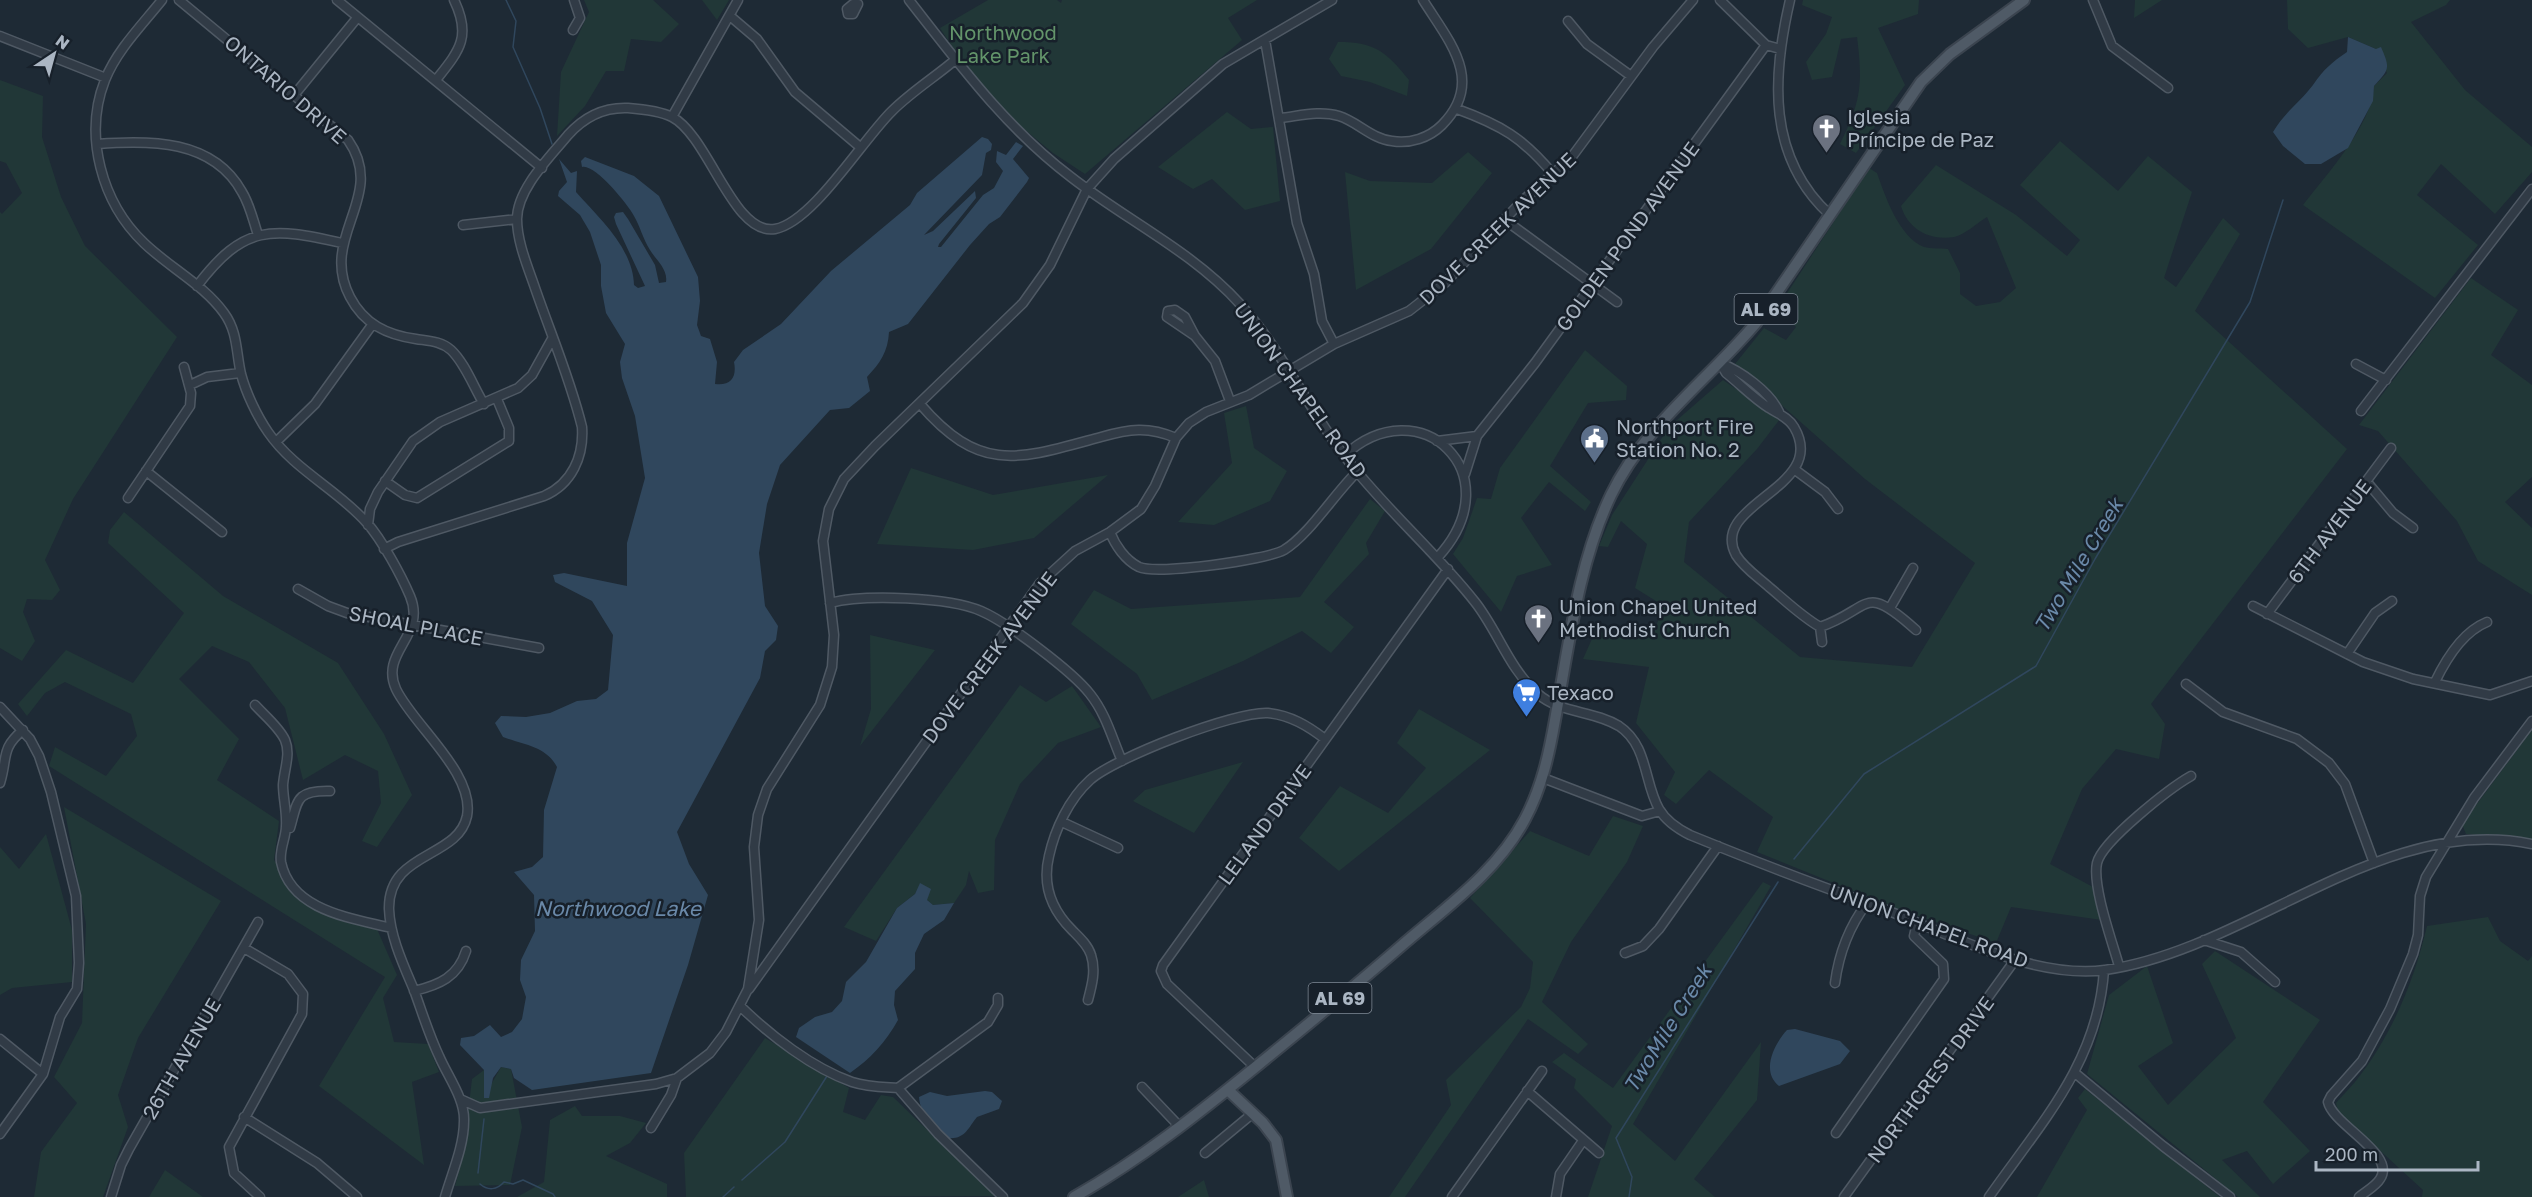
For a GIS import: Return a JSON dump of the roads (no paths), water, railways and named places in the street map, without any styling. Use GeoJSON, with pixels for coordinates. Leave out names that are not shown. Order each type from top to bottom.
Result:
{"type":"FeatureCollection","features":[{"type":"Feature","properties":{"kind":"main road","name":"AL 69"},"geometry":{"type":"LineString","coordinates":[[1074,1197],[1136,1159],[1228,1089],[1386,959],[1492,865],[1509,845],[1526,817],[1543,778],[1586,568],[1610,497],[1628,463],[1647,436],[1720,363],[1756,323],[1921,81],[1950,54],[2024,0]]}},
{"type":"Feature","properties":{"kind":"main road"},"geometry":{"type":"LineString","coordinates":[[1228,1089],[1268,1128],[1279,1146],[1287,1197]]}},
{"type":"Feature","properties":{"kind":"street"},"geometry":{"type":"LineString","coordinates":[[162,0],[126,45],[106,78],[96,123],[100,168],[109,194],[121,216],[147,246],[197,286],[227,318],[238,349],[240,373],[266,428],[276,442],[289,457],[369,525],[384,549],[410,595],[414,625],[395,656],[392,675],[402,699],[456,773],[467,797],[468,810],[465,823],[457,834],[412,863],[399,877],[390,901],[391,928],[438,1055],[464,1109],[464,1123],[445,1197]]}},
{"type":"Feature","properties":{"kind":"street","name":"ONTARIO DRIVE"},"geometry":{"type":"LineString","coordinates":[[179,0],[339,131],[357,158],[360,170],[359,196],[342,243],[341,264],[345,284],[357,308],[372,325]]}},
{"type":"Feature","properties":{"kind":"street"},"geometry":{"type":"LineString","coordinates":[[336,0],[377,31],[542,168]]}},
{"type":"Feature","properties":{"kind":"street"},"geometry":{"type":"LineString","coordinates":[[436,80],[462,42],[462,22],[454,0]]}},
{"type":"Feature","properties":{"kind":"street"},"geometry":{"type":"LineString","coordinates":[[573,30],[580,18],[574,0]]}},
{"type":"Feature","properties":{"kind":"street"},"geometry":{"type":"LineString","coordinates":[[672,117],[738,0]]}},
{"type":"Feature","properties":{"kind":"street","name":"UNION CHAPEL ROAD"},"geometry":{"type":"LineString","coordinates":[[909,0],[956,60],[1021,136],[1087,189],[1186,256],[1216,281],[1256,323],[1290,372],[1309,407],[1344,456],[1438,557],[1478,606],[1515,668],[1532,688],[1558,707],[1606,720],[1625,731],[1641,756],[1660,811],[1679,829],[2015,960],[2059,968],[2104,970],[2204,940],[2374,862],[2445,842],[2486,838],[2532,844]]}},
{"type":"Feature","properties":{"kind":"street"},"geometry":{"type":"LineString","coordinates":[[464,1109],[656,1084],[677,1078],[719,1043],[748,989],[759,920],[754,847],[758,814],[767,789],[816,711],[829,680],[834,654],[831,603],[823,542],[834,496],[856,465],[1030,296],[1050,265],[1087,189],[1114,159],[1208,77],[1235,57],[1332,0]]}},
{"type":"Feature","properties":{"kind":"street"},"geometry":{"type":"LineString","coordinates":[[1280,118],[1331,114],[1344,118],[1378,138],[1404,142],[1416,140],[1438,128],[1457,109],[1462,90],[1458,57],[1450,39],[1423,0]]}},
{"type":"Feature","properties":{"kind":"street","name":"DOVE CREEK AVENUE"},"geometry":{"type":"LineString","coordinates":[[748,989],[1040,583],[1059,563],[1075,551],[1110,532],[1145,503],[1176,438],[1189,423],[1230,401],[1250,395],[1334,344],[1391,320],[1431,296],[1504,220],[1571,158],[1660,36],[1693,0]]}},
{"type":"Feature","properties":{"kind":"street"},"geometry":{"type":"LineString","coordinates":[[1720,0],[1766,45],[1779,49]]}},
{"type":"Feature","properties":{"kind":"street"},"geometry":{"type":"LineString","coordinates":[[1790,0],[1779,49],[1779,104],[1787,150],[1800,181],[1830,215]]}},
{"type":"Feature","properties":{"kind":"street"},"geometry":{"type":"LineString","coordinates":[[2093,0],[2112,46],[2168,88]]}},
{"type":"Feature","properties":{"kind":"street"},"geometry":{"type":"LineString","coordinates":[[730,16],[757,39],[795,92],[860,147]]}},
{"type":"Feature","properties":{"kind":"street"},"geometry":{"type":"LineString","coordinates":[[295,94],[357,18]]}},
{"type":"Feature","properties":{"kind":"street"},"geometry":{"type":"LineString","coordinates":[[1568,21],[1587,44],[1631,76]]}},
{"type":"Feature","properties":{"kind":"street"},"geometry":{"type":"LineString","coordinates":[[0,36],[106,78]]}},
{"type":"Feature","properties":{"kind":"street"},"geometry":{"type":"LineString","coordinates":[[1265,40],[1297,223],[1314,274],[1322,321],[1334,344]]}},
{"type":"Feature","properties":{"kind":"street","name":"GOLDEN POND AVENUE"},"geometry":{"type":"LineString","coordinates":[[1465,474],[1477,436],[1766,45]]}},
{"type":"Feature","properties":{"kind":"street"},"geometry":{"type":"LineString","coordinates":[[384,549],[398,542],[544,496],[561,486],[569,476],[580,452],[582,426],[524,255],[517,219],[527,191],[542,168],[578,125],[595,114],[627,108],[672,117],[698,143],[744,215],[764,229],[784,226],[801,215],[906,98],[956,60]]}},
{"type":"Feature","properties":{"kind":"street"},"geometry":{"type":"LineString","coordinates":[[1457,109],[1510,131],[1526,143],[1553,174]]}},
{"type":"Feature","properties":{"kind":"street"},"geometry":{"type":"LineString","coordinates":[[98,144],[166,142],[185,147],[209,159],[242,190],[258,235]]}},
{"type":"Feature","properties":{"kind":"street"},"geometry":{"type":"LineString","coordinates":[[2361,411],[2532,189]]}},
{"type":"Feature","properties":{"kind":"street"},"geometry":{"type":"LineString","coordinates":[[463,225],[517,219]]}},
{"type":"Feature","properties":{"kind":"street"},"geometry":{"type":"LineString","coordinates":[[1504,220],[1617,302]]}},
{"type":"Feature","properties":{"kind":"street"},"geometry":{"type":"LineString","coordinates":[[197,286],[230,248],[258,235],[288,232],[342,243]]}},
{"type":"Feature","properties":{"kind":"street"},"geometry":{"type":"LineString","coordinates":[[276,442],[315,404],[372,325],[405,337],[431,340],[450,349],[484,405]]}},
{"type":"Feature","properties":{"kind":"street"},"geometry":{"type":"LineString","coordinates":[[1195,336],[1215,361],[1230,401]]}},
{"type":"Feature","properties":{"kind":"street"},"geometry":{"type":"LineString","coordinates":[[369,525],[370,509],[385,481],[409,446],[423,432],[518,388],[528,380],[552,339]]}},
{"type":"Feature","properties":{"kind":"street"},"geometry":{"type":"LineString","coordinates":[[1720,363],[1733,368],[1774,402],[1779,413],[1794,428],[1799,441],[1799,455],[1794,470],[1738,522],[1732,534],[1733,547],[1748,568],[1820,627],[1822,642]]}},
{"type":"Feature","properties":{"kind":"street"},"geometry":{"type":"LineString","coordinates":[[2356,364],[2385,380]]}},
{"type":"Feature","properties":{"kind":"street"},"geometry":{"type":"LineString","coordinates":[[128,498],[190,406],[190,385],[184,367]]}},
{"type":"Feature","properties":{"kind":"street"},"geometry":{"type":"LineString","coordinates":[[190,385],[207,377],[240,373]]}},
{"type":"Feature","properties":{"kind":"street"},"geometry":{"type":"LineString","coordinates":[[385,481],[405,495],[417,498],[509,441],[508,428],[497,399]]}},
{"type":"Feature","properties":{"kind":"street"},"geometry":{"type":"LineString","coordinates":[[920,404],[946,432],[962,443],[1000,456],[1026,456],[1136,428],[1156,430],[1176,438]]}},
{"type":"Feature","properties":{"kind":"street"},"geometry":{"type":"LineString","coordinates":[[1344,456],[1365,439],[1390,431],[1417,433],[1437,441],[1451,453],[1465,474],[1467,500],[1463,520],[1454,538],[1438,557]]}},
{"type":"Feature","properties":{"kind":"street"},"geometry":{"type":"LineString","coordinates":[[1437,441],[1477,436]]}},
{"type":"Feature","properties":{"kind":"street","name":"6TH AVENUE"},"geometry":{"type":"LineString","coordinates":[[2267,614],[2391,448]]}},
{"type":"Feature","properties":{"kind":"street"},"geometry":{"type":"LineString","coordinates":[[1794,470],[1825,492],[1838,509]]}},
{"type":"Feature","properties":{"kind":"street"},"geometry":{"type":"LineString","coordinates":[[146,471],[222,532]]}},
{"type":"Feature","properties":{"kind":"street"},"geometry":{"type":"LineString","coordinates":[[1110,532],[1128,559],[1145,569],[1257,559],[1283,551],[1299,538],[1357,472]]}},
{"type":"Feature","properties":{"kind":"street"},"geometry":{"type":"LineString","coordinates":[[2367,482],[2393,513],[2413,528]]}},
{"type":"Feature","properties":{"kind":"street"},"geometry":{"type":"LineString","coordinates":[[358,515],[370,509]]}},
{"type":"Feature","properties":{"kind":"street"},"geometry":{"type":"LineString","coordinates":[[1890,608],[1913,568]]}},
{"type":"Feature","properties":{"kind":"street","name":"LELAND DRIVE"},"geometry":{"type":"LineString","coordinates":[[1255,1067],[1172,989],[1161,971],[1170,953],[1448,569]]}},
{"type":"Feature","properties":{"kind":"street","name":"SHOAL PLACE"},"geometry":{"type":"LineString","coordinates":[[298,589],[328,606],[347,613],[538,648]]}},
{"type":"Feature","properties":{"kind":"street"},"geometry":{"type":"LineString","coordinates":[[831,603],[860,598],[966,606],[985,613],[1058,664],[1091,695],[1108,723],[1122,761]]}},
{"type":"Feature","properties":{"kind":"street"},"geometry":{"type":"LineString","coordinates":[[2347,654],[2375,613],[2392,601]]}},
{"type":"Feature","properties":{"kind":"street"},"geometry":{"type":"LineString","coordinates":[[1820,627],[1867,603],[1880,602],[1916,630]]}},
{"type":"Feature","properties":{"kind":"street"},"geometry":{"type":"LineString","coordinates":[[2253,606],[2381,669],[2490,695],[2532,681]]}},
{"type":"Feature","properties":{"kind":"street"},"geometry":{"type":"LineString","coordinates":[[2435,682],[2444,664],[2468,633],[2487,622]]}},
{"type":"Feature","properties":{"kind":"street"},"geometry":{"type":"LineString","coordinates":[[2186,684],[2223,712],[2297,739],[2329,763],[2345,784],[2374,862]]}},
{"type":"Feature","properties":{"kind":"street"},"geometry":{"type":"LineString","coordinates":[[2522,685],[2532,688]]}},
{"type":"Feature","properties":{"kind":"street"},"geometry":{"type":"LineString","coordinates":[[255,705],[284,739],[288,751],[283,790],[285,836],[281,862],[292,886],[302,896],[329,913],[391,928]]}},
{"type":"Feature","properties":{"kind":"street"},"geometry":{"type":"LineString","coordinates":[[0,707],[23,730],[39,756],[51,792],[78,909],[79,982],[60,1017],[43,1074],[0,1134]]}},
{"type":"Feature","properties":{"kind":"street"},"geometry":{"type":"LineString","coordinates":[[1088,1000],[1094,974],[1091,954],[1080,938],[1057,914],[1048,890],[1049,857],[1062,822],[1072,800],[1089,781],[1122,761],[1202,728],[1246,714],[1266,713],[1292,718],[1325,739]]}},
{"type":"Feature","properties":{"kind":"street"},"geometry":{"type":"LineString","coordinates":[[2359,1197],[2380,1181],[2383,1174],[2380,1160],[2369,1145],[2334,1114],[2328,1102],[2362,1061],[2390,1009],[2418,935],[2421,889],[2445,842],[2532,721]]}},
{"type":"Feature","properties":{"kind":"street"},"geometry":{"type":"LineString","coordinates":[[1,778],[5,766],[2,762],[11,740],[23,730]]}},
{"type":"Feature","properties":{"kind":"street"},"geometry":{"type":"LineString","coordinates":[[2119,966],[2097,883],[2099,857],[2110,840],[2191,776]]}},
{"type":"Feature","properties":{"kind":"street"},"geometry":{"type":"LineString","coordinates":[[1543,778],[1642,816],[1660,811]]}},
{"type":"Feature","properties":{"kind":"street"},"geometry":{"type":"LineString","coordinates":[[285,836],[291,825],[293,809],[303,795],[311,791],[330,791]]}},
{"type":"Feature","properties":{"kind":"street"},"geometry":{"type":"LineString","coordinates":[[1062,822],[1118,848]]}},
{"type":"Feature","properties":{"kind":"street"},"geometry":{"type":"LineString","coordinates":[[1625,953],[1643,946],[1659,929],[1718,846]]}},
{"type":"Feature","properties":{"kind":"street"},"geometry":{"type":"LineString","coordinates":[[1835,984],[1841,952],[1848,933],[1867,903]]}},
{"type":"Feature","properties":{"kind":"street","name":"26TH AVENUE"},"geometry":{"type":"LineString","coordinates":[[111,1197],[121,1165],[129,1149],[258,922]]}},
{"type":"Feature","properties":{"kind":"street"},"geometry":{"type":"LineString","coordinates":[[1836,1133],[1944,979],[1942,964],[1914,936],[1917,922]]}},
{"type":"Feature","properties":{"kind":"street"},"geometry":{"type":"LineString","coordinates":[[2204,940],[2241,952],[2275,982]]}},
{"type":"Feature","properties":{"kind":"street"},"geometry":{"type":"LineString","coordinates":[[244,948],[293,978],[303,994],[304,1008],[244,1118],[229,1154],[234,1173],[260,1197]]}},
{"type":"Feature","properties":{"kind":"street"},"geometry":{"type":"LineString","coordinates":[[414,991],[440,982],[456,973],[466,951]]}},
{"type":"Feature","properties":{"kind":"street","name":"NORTHCREST DRIVE"},"geometry":{"type":"LineString","coordinates":[[1844,1197],[2015,960]]}},
{"type":"Feature","properties":{"kind":"street"},"geometry":{"type":"LineString","coordinates":[[1989,1197],[2075,1073],[2086,1050],[2098,1012],[2104,970]]}},
{"type":"Feature","properties":{"kind":"street"},"geometry":{"type":"LineString","coordinates":[[740,1006],[789,1046],[834,1073],[864,1085],[898,1088],[988,1022],[998,1005],[998,998]]}},
{"type":"Feature","properties":{"kind":"street"},"geometry":{"type":"LineString","coordinates":[[0,1040],[43,1074]]}},
{"type":"Feature","properties":{"kind":"street"},"geometry":{"type":"LineString","coordinates":[[1452,1197],[1542,1071]]}},
{"type":"Feature","properties":{"kind":"street"},"geometry":{"type":"LineString","coordinates":[[2075,1073],[2163,1146],[2230,1197]]}},
{"type":"Feature","properties":{"kind":"street"},"geometry":{"type":"LineString","coordinates":[[651,1128],[671,1095],[677,1078]]}},
{"type":"Feature","properties":{"kind":"street"},"geometry":{"type":"LineString","coordinates":[[1142,1087],[1180,1127]]}},
{"type":"Feature","properties":{"kind":"street"},"geometry":{"type":"LineString","coordinates":[[898,1088],[938,1134],[1003,1197]]}},
{"type":"Feature","properties":{"kind":"street"},"geometry":{"type":"LineString","coordinates":[[1527,1091],[1582,1142],[1599,1153]]}},
{"type":"Feature","properties":{"kind":"street"},"geometry":{"type":"LineString","coordinates":[[460,1099],[480,1108]]}},
{"type":"Feature","properties":{"kind":"street"},"geometry":{"type":"LineString","coordinates":[[464,1123],[480,1108]]}},
{"type":"Feature","properties":{"kind":"street"},"geometry":{"type":"LineString","coordinates":[[1205,1154],[1252,1114]]}},
{"type":"Feature","properties":{"kind":"street"},"geometry":{"type":"LineString","coordinates":[[244,1118],[316,1163],[357,1197]]}},
{"type":"Feature","properties":{"kind":"street"},"geometry":{"type":"LineString","coordinates":[[1556,1197],[1560,1174],[1582,1142]]}},
{"type":"Feature","properties":{"kind":"water"},"geometry":{"type":"Polygon","coordinates":[[[2348,37],[2376,49],[2381,47],[2387,64],[2386,72],[2374,86],[2373,101],[2348,148],[2321,164],[2305,164],[2283,146],[2273,132],[2324,71],[2347,52],[2348,37]]]}},
{"type":"Feature","properties":{"kind":"water","name":"Northwood Lake"},"geometry":{"type":"Polygon","coordinates":[[[982,137],[988,139],[992,144],[991,150],[986,153],[982,175],[924,235],[933,231],[975,191],[976,198],[939,244],[938,247],[941,247],[983,195],[994,188],[1003,171],[996,162],[997,151],[1006,155],[1016,142],[1023,146],[1013,159],[1029,178],[1027,182],[1000,217],[989,224],[970,245],[908,324],[889,332],[887,346],[882,357],[867,377],[870,391],[849,408],[830,410],[780,465],[767,504],[759,553],[765,606],[778,626],[776,640],[765,651],[760,678],[677,832],[689,864],[708,895],[688,965],[651,1073],[532,1090],[514,1078],[511,1069],[501,1067],[493,1078],[489,1098],[484,1098],[484,1070],[460,1045],[461,1038],[474,1036],[490,1025],[501,1037],[512,1032],[522,1019],[526,997],[520,980],[521,960],[535,931],[534,895],[514,872],[532,867],[543,857],[544,810],[557,767],[541,750],[503,737],[495,723],[501,716],[526,717],[550,713],[577,701],[596,699],[608,690],[613,635],[592,601],[555,582],[553,575],[564,573],[627,586],[627,543],[645,478],[635,416],[622,378],[620,362],[625,344],[606,313],[601,286],[601,265],[590,232],[580,215],[558,196],[559,191],[567,182],[559,159],[571,173],[577,171],[576,192],[621,246],[632,271],[634,285],[638,288],[645,286],[616,224],[614,217],[616,213],[623,212],[628,219],[655,265],[659,283],[666,282],[663,269],[648,246],[631,210],[602,178],[587,167],[582,167],[581,161],[585,157],[634,176],[659,196],[698,277],[700,301],[697,325],[701,336],[710,339],[717,362],[715,384],[725,384],[734,376],[734,362],[743,350],[781,324],[831,271],[910,205],[917,193],[982,137]]]}},
{"type":"Feature","properties":{"kind":"water"},"geometry":{"type":"Polygon","coordinates":[[[920,883],[931,889],[927,900],[933,905],[954,903],[944,920],[924,934],[915,953],[915,969],[895,991],[894,1005],[898,1020],[877,1050],[850,1073],[796,1037],[799,1028],[815,1017],[832,1012],[842,1001],[846,982],[866,962],[897,908],[915,894],[920,883]]]}},
{"type":"Feature","properties":{"kind":"water"},"geometry":{"type":"Polygon","coordinates":[[[1795,1029],[1840,1041],[1850,1051],[1840,1064],[1779,1086],[1773,1080],[1771,1073],[1771,1057],[1787,1030],[1795,1029]]]}},
{"type":"Feature","properties":{"kind":"water"},"geometry":{"type":"Polygon","coordinates":[[[930,1092],[947,1096],[992,1092],[1002,1101],[999,1109],[977,1117],[962,1135],[953,1138],[947,1138],[929,1120],[922,1109],[919,1097],[930,1092]]]}},
{"type":"Feature","properties":{"kind":"waterway"},"geometry":{"type":"LineString","coordinates":[[506,0],[516,21],[513,47],[540,108],[552,144]]}},
{"type":"Feature","properties":{"kind":"waterway","name":"Two Mile Creek"},"geometry":{"type":"LineString","coordinates":[[1794,859],[1864,774],[2036,666],[2095,559],[2250,302],[2283,200]]}},
{"type":"Feature","properties":{"kind":"waterway","name":"TwoMile Creek"},"geometry":{"type":"LineString","coordinates":[[1629,1197],[1632,1177],[1616,1138],[1778,882]]}},
{"type":"Feature","properties":{"kind":"waterway"},"geometry":{"type":"LineString","coordinates":[[742,1180],[785,1142],[827,1076]]}},
{"type":"Feature","properties":{"kind":"waterway"},"geometry":{"type":"LineString","coordinates":[[478,1173],[484,1119]]}},
{"type":"Feature","properties":{"kind":"waterway"},"geometry":{"type":"LineString","coordinates":[[480,1184],[492,1189],[504,1182],[513,1184],[523,1180],[555,1197]]}},
{"type":"Feature","properties":{"kind":"waterway"},"geometry":{"type":"LineString","coordinates":[[723,1197],[734,1187]]}},
{"type":"Feature","properties":{"kind":"place","name":"Iglesia Príncipe de Paz"},"geometry":{"type":"Point","coordinates":[1826,154]}},
{"type":"Feature","properties":{"kind":"place","name":"Northport Fire Station No. 2"},"geometry":{"type":"Point","coordinates":[1595,464]}},
{"type":"Feature","properties":{"kind":"place","name":"Union Chapel United Methodist Church"},"geometry":{"type":"Point","coordinates":[1538,644]}},
{"type":"Feature","properties":{"kind":"place","name":"Texaco"},"geometry":{"type":"Point","coordinates":[1526,718]}},
{"type":"Feature","properties":{"kind":"park label","name":"Northwood Lake Park"},"geometry":{"type":"Point","coordinates":[1003,44]}}]}
